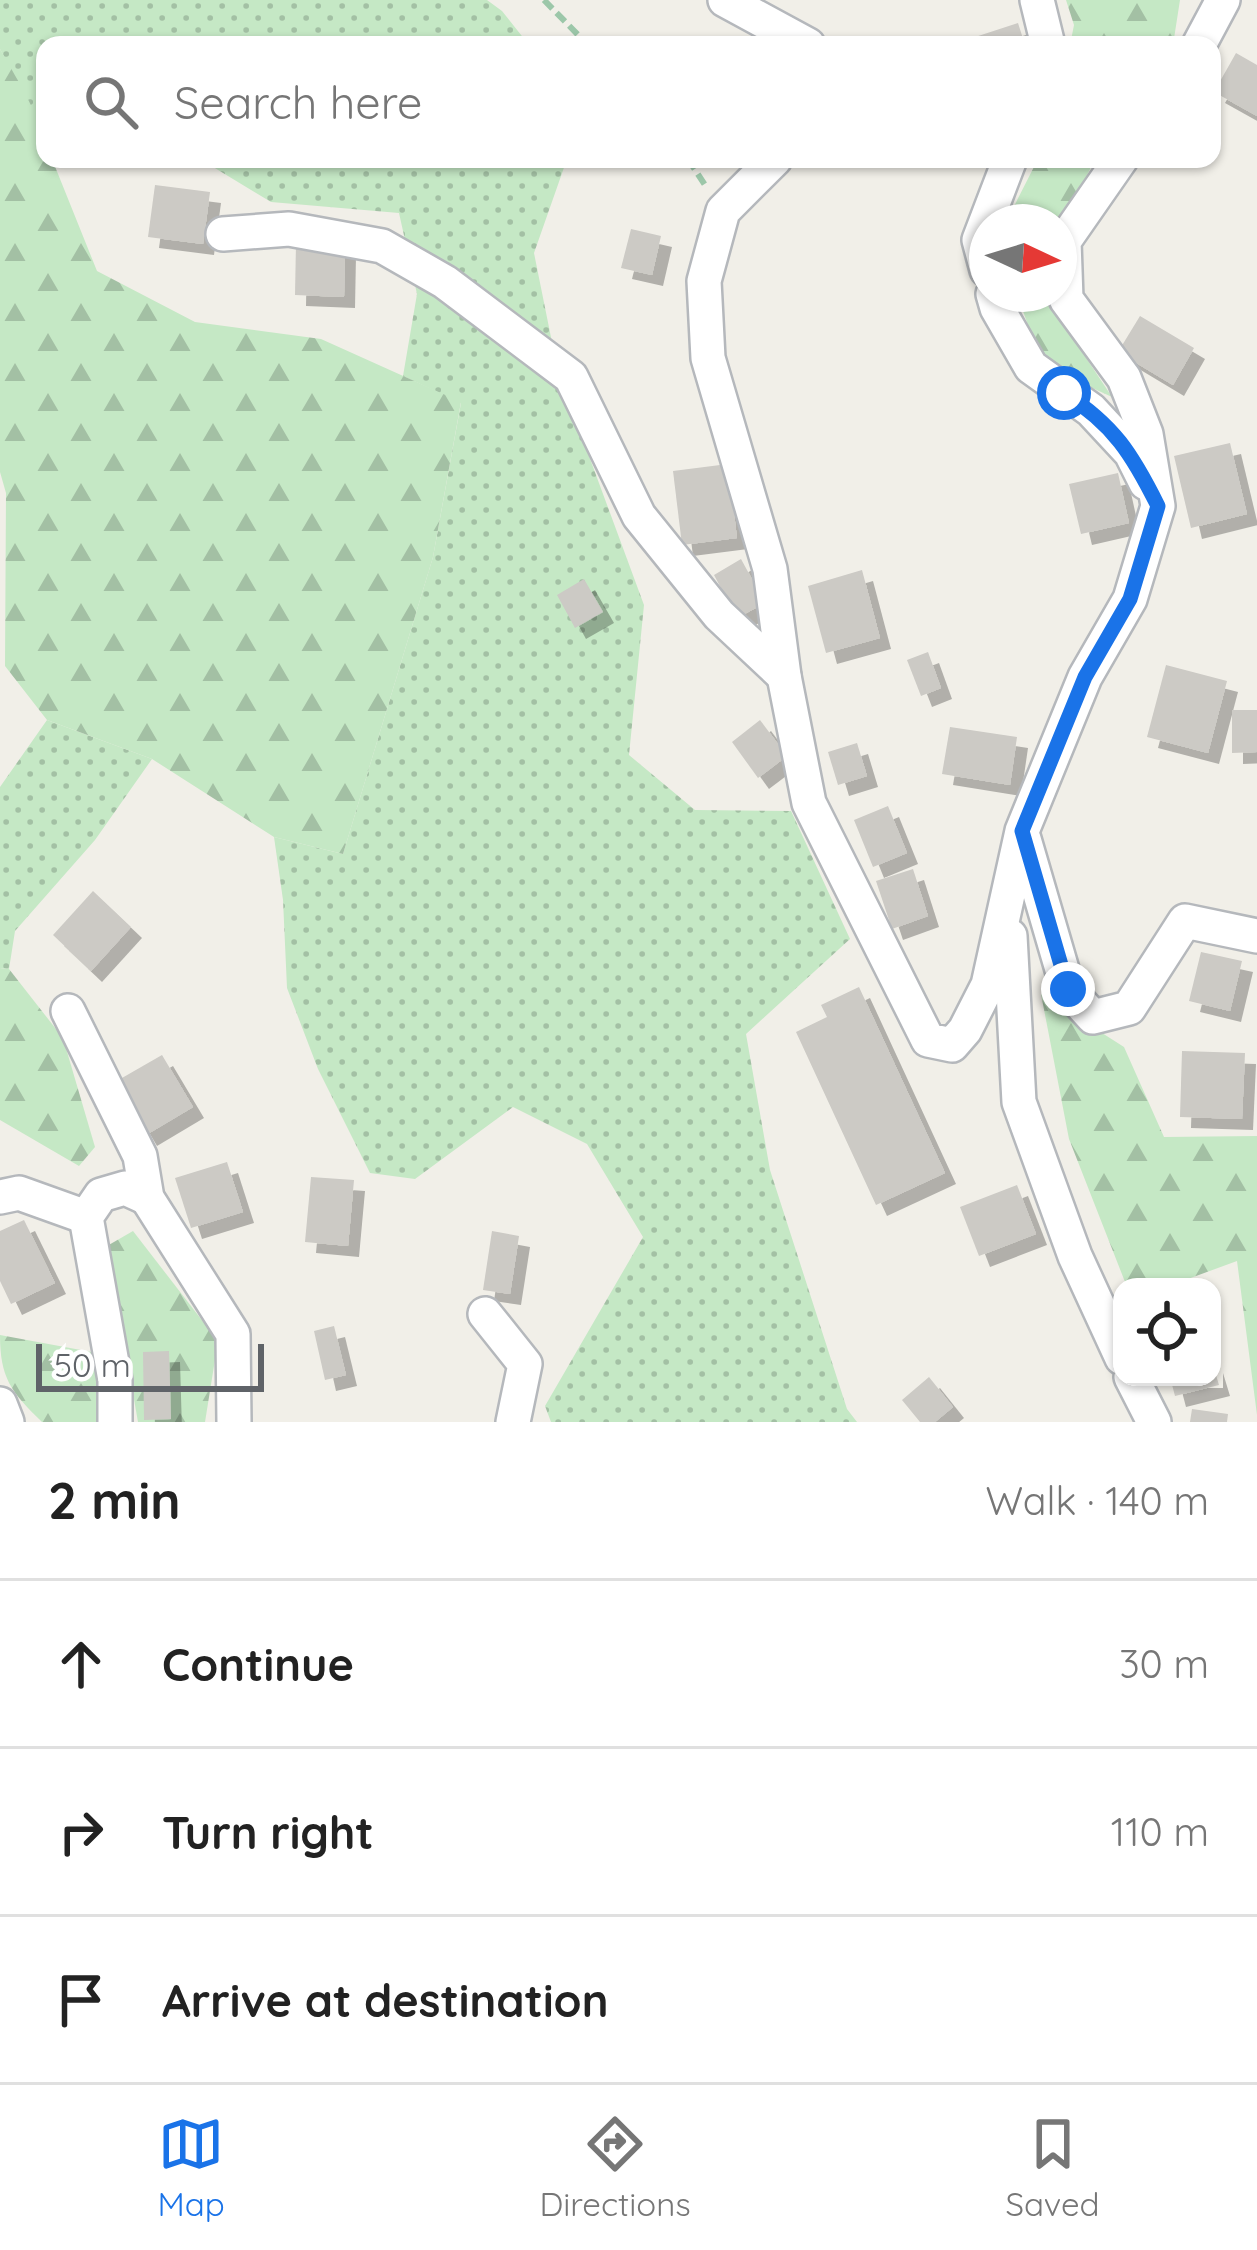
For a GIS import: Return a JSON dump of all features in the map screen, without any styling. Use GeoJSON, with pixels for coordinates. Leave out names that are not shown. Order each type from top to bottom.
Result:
{"type":"FeatureCollection","features":[{"type":"Feature","properties":{"kind":"street"},"geometry":{"type":"LineString","coordinates":[[725,0],[791,36]]}},
{"type":"Feature","properties":{"kind":"street"},"geometry":{"type":"LineString","coordinates":[[1037,0],[1046,36]]}},
{"type":"Feature","properties":{"kind":"street"},"geometry":{"type":"LineString","coordinates":[[1204,36],[1223,0]]}},
{"type":"Feature","properties":{"kind":"street"},"geometry":{"type":"LineString","coordinates":[[766,168],[723,211],[704,281],[708,358],[770,569],[808,803],[928,1040],[952,1045],[988,985],[1022,831],[1085,677],[1130,599],[1158,506],[1146,434],[1124,378],[1066,299],[1064,242],[1115,168]]}},
{"type":"Feature","properties":{"kind":"street"},"geometry":{"type":"LineString","coordinates":[[993,204],[1007,168]]}},
{"type":"Feature","properties":{"kind":"street"},"geometry":{"type":"LineString","coordinates":[[223,234],[289,229],[382,246],[445,282],[571,377],[639,516],[719,615],[784,676]]}},
{"type":"Feature","properties":{"kind":"street"},"geometry":{"type":"LineString","coordinates":[[999,312],[1031,367],[1090,410],[1131,453],[1158,506]]}},
{"type":"Feature","properties":{"kind":"street"},"geometry":{"type":"LineString","coordinates":[[1022,831],[1068,989],[1093,1017],[1129,1008],[1185,921],[1257,937]]}},
{"type":"Feature","properties":{"kind":"street"},"geometry":{"type":"LineString","coordinates":[[1009,897],[1019,1102],[1069,1239],[1113,1338]]}},
{"type":"Feature","properties":{"kind":"street"},"geometry":{"type":"LineString","coordinates":[[68,1011],[140,1156],[147,1198],[233,1334],[234,1422]]}},
{"type":"Feature","properties":{"kind":"street"},"geometry":{"type":"LineString","coordinates":[[115,1422],[115,1380],[86,1217],[101,1195],[125,1188],[147,1198]]}},
{"type":"Feature","properties":{"kind":"street"},"geometry":{"type":"LineString","coordinates":[[0,1197],[20,1193],[86,1217]]}},
{"type":"Feature","properties":{"kind":"street"},"geometry":{"type":"LineString","coordinates":[[484,1314],[525,1364],[513,1422]]}},
{"type":"Feature","properties":{"kind":"street"},"geometry":{"type":"LineString","coordinates":[[1136,1386],[1154,1422]]}},
{"type":"Feature","properties":{"kind":"street"},"geometry":{"type":"LineString","coordinates":[[0,1404],[7,1422]]}},
{"type":"Feature","properties":{"kind":"path"},"geometry":{"type":"LineString","coordinates":[[544,0],[579,36]]}},
{"type":"Feature","properties":{"kind":"green space"},"geometry":{"type":"Polygon","coordinates":[[[0,0],[487,0],[522,36],[36,36],[36,121],[0,49],[0,0]]]}},
{"type":"Feature","properties":{"kind":"green space"},"geometry":{"type":"Polygon","coordinates":[[[1066,0],[1180,0],[1174,36],[1072,36],[1074,25],[1066,0]]]}},
{"type":"Feature","properties":{"kind":"green space"},"geometry":{"type":"Polygon","coordinates":[[[0,49],[36,116],[36,168],[56,168],[97,271],[195,322],[321,339],[461,402],[433,557],[343,854],[274,837],[152,759],[47,720],[5,666],[6,493],[0,472],[0,49]]]}},
{"type":"Feature","properties":{"kind":"green space"},"geometry":{"type":"Polygon","coordinates":[[[215,168],[564,168],[534,253],[558,372],[644,605],[629,755],[695,810],[791,811],[850,939],[746,1034],[770,1170],[847,1409],[857,1422],[551,1422],[545,1406],[643,1237],[587,1144],[513,1107],[415,1179],[370,1173],[318,1069],[287,988],[274,837],[343,854],[433,557],[461,403],[403,376],[417,294],[399,213],[271,202],[215,168]]]}},
{"type":"Feature","properties":{"kind":"green space"},"geometry":{"type":"Polygon","coordinates":[[[1033,168],[1091,168],[1073,204],[1015,204],[1033,168]]]}},
{"type":"Feature","properties":{"kind":"green space"},"geometry":{"type":"Polygon","coordinates":[[[1023,312],[1059,312],[1112,397],[1042,365],[1023,312]]]}},
{"type":"Feature","properties":{"kind":"green space"},"geometry":{"type":"Polygon","coordinates":[[[47,720],[152,759],[95,840],[15,931],[9,969],[0,968],[0,787],[47,720]]]}},
{"type":"Feature","properties":{"kind":"green space"},"geometry":{"type":"Polygon","coordinates":[[[0,968],[9,969],[63,1038],[95,1147],[79,1166],[0,1120],[0,968]]]}},
{"type":"Feature","properties":{"kind":"green space"},"geometry":{"type":"Polygon","coordinates":[[[1041,994],[1124,1047],[1164,1137],[1257,1136],[1257,1415],[1237,1261],[1191,1278],[1123,1278],[1069,1139],[1041,994]]]}},
{"type":"Feature","properties":{"kind":"green space"},"geometry":{"type":"Polygon","coordinates":[[[133,1231],[218,1341],[205,1422],[138,1422],[107,1246],[133,1231]]]}},
{"type":"Feature","properties":{"kind":"green space"},"geometry":{"type":"Polygon","coordinates":[[[0,1335],[97,1353],[98,1422],[42,1422],[9,1383],[0,1335]]]}},
{"type":"Feature","properties":{"kind":"building"},"geometry":{"type":"Polygon","coordinates":[[[1018,23],[1022,36],[978,36],[1018,23]]]}},
{"type":"Feature","properties":{"kind":"building"},"geometry":{"type":"Polygon","coordinates":[[[1236,53],[1257,65],[1257,116],[1221,96],[1221,80],[1236,53]]]}},
{"type":"Feature","properties":{"kind":"building"},"geometry":{"type":"Polygon","coordinates":[[[155,185],[210,192],[203,244],[148,237],[155,185]]]}},
{"type":"Feature","properties":{"kind":"building"},"geometry":{"type":"Polygon","coordinates":[[[631,229],[661,236],[652,275],[621,268],[631,229]]]}},
{"type":"Feature","properties":{"kind":"building"},"geometry":{"type":"Polygon","coordinates":[[[296,243],[345,244],[344,297],[295,295],[296,243]]]}},
{"type":"Feature","properties":{"kind":"building"},"geometry":{"type":"Polygon","coordinates":[[[1140,316],[1194,348],[1173,385],[1118,352],[1140,316]]]}},
{"type":"Feature","properties":{"kind":"building"},"geometry":{"type":"Polygon","coordinates":[[[1230,443],[1247,514],[1191,528],[1174,456],[1230,443]]]}},
{"type":"Feature","properties":{"kind":"building"},"geometry":{"type":"Polygon","coordinates":[[[728,464],[737,538],[682,545],[673,471],[728,464]]]}},
{"type":"Feature","properties":{"kind":"building"},"geometry":{"type":"Polygon","coordinates":[[[1118,473],[1129,523],[1081,534],[1069,484],[1118,473]]]}},
{"type":"Feature","properties":{"kind":"building"},"geometry":{"type":"Polygon","coordinates":[[[741,559],[765,603],[737,618],[714,575],[741,559]]]}},
{"type":"Feature","properties":{"kind":"building"},"geometry":{"type":"Polygon","coordinates":[[[862,570],[880,638],[826,653],[808,586],[862,570]]]}},
{"type":"Feature","properties":{"kind":"building"},"geometry":{"type":"Polygon","coordinates":[[[584,579],[603,612],[575,628],[557,595],[584,579]]]}},
{"type":"Feature","properties":{"kind":"building"},"geometry":{"type":"Polygon","coordinates":[[[928,652],[941,688],[921,696],[907,660],[928,652]]]}},
{"type":"Feature","properties":{"kind":"building"},"geometry":{"type":"Polygon","coordinates":[[[1166,665],[1227,681],[1208,753],[1147,737],[1166,665]]]}},
{"type":"Feature","properties":{"kind":"building"},"geometry":{"type":"Polygon","coordinates":[[[1232,710],[1257,710],[1257,752],[1232,753],[1232,710]]]}},
{"type":"Feature","properties":{"kind":"building"},"geometry":{"type":"Polygon","coordinates":[[[760,720],[787,756],[758,778],[732,742],[760,720]]]}},
{"type":"Feature","properties":{"kind":"building"},"geometry":{"type":"Polygon","coordinates":[[[950,727],[1017,737],[1010,785],[942,774],[950,727]]]}},
{"type":"Feature","properties":{"kind":"building"},"geometry":{"type":"Polygon","coordinates":[[[857,743],[867,776],[838,785],[828,752],[857,743]]]}},
{"type":"Feature","properties":{"kind":"building"},"geometry":{"type":"Polygon","coordinates":[[[888,806],[907,853],[873,867],[854,820],[888,806]]]}},
{"type":"Feature","properties":{"kind":"building"},"geometry":{"type":"Polygon","coordinates":[[[913,869],[928,916],[892,929],[876,881],[913,869]]]}},
{"type":"Feature","properties":{"kind":"building"},"geometry":{"type":"Polygon","coordinates":[[[93,891],[131,927],[91,971],[53,935],[93,891]]]}},
{"type":"Feature","properties":{"kind":"building"},"geometry":{"type":"Polygon","coordinates":[[[1201,952],[1242,961],[1230,1011],[1189,1001],[1201,952]]]}},
{"type":"Feature","properties":{"kind":"building"},"geometry":{"type":"Polygon","coordinates":[[[859,987],[945,1173],[876,1205],[796,1032],[827,1017],[821,1005],[859,987]]]}},
{"type":"Feature","properties":{"kind":"building"},"geometry":{"type":"Polygon","coordinates":[[[1182,1051],[1245,1053],[1242,1119],[1180,1117],[1182,1051]]]}},
{"type":"Feature","properties":{"kind":"building"},"geometry":{"type":"Polygon","coordinates":[[[162,1055],[193,1107],[146,1135],[115,1082],[162,1055]]]}},
{"type":"Feature","properties":{"kind":"building"},"geometry":{"type":"Polygon","coordinates":[[[227,1162],[243,1212],[191,1228],[175,1178],[227,1162]]]}},
{"type":"Feature","properties":{"kind":"building"},"geometry":{"type":"Polygon","coordinates":[[[311,1177],[354,1180],[348,1246],[305,1242],[311,1177]]]}},
{"type":"Feature","properties":{"kind":"building"},"geometry":{"type":"Polygon","coordinates":[[[1017,1185],[1036,1234],[979,1256],[960,1207],[1017,1185]]]}},
{"type":"Feature","properties":{"kind":"building"},"geometry":{"type":"Polygon","coordinates":[[[24,1220],[55,1283],[11,1304],[0,1281],[0,1231],[24,1220]]]}},
{"type":"Feature","properties":{"kind":"building"},"geometry":{"type":"Polygon","coordinates":[[[492,1231],[519,1236],[510,1294],[483,1290],[492,1231]]]}},
{"type":"Feature","properties":{"kind":"building"},"geometry":{"type":"Polygon","coordinates":[[[334,1326],[346,1375],[325,1380],[314,1331],[334,1326]]]}},
{"type":"Feature","properties":{"kind":"building"},"geometry":{"type":"Polygon","coordinates":[[[169,1351],[171,1419],[144,1420],[143,1352],[169,1351]]]}},
{"type":"Feature","properties":{"kind":"building"},"geometry":{"type":"Polygon","coordinates":[[[929,1377],[953,1407],[935,1422],[920,1422],[902,1400],[929,1377]]]}},
{"type":"Feature","properties":{"kind":"building"},"geometry":{"type":"Polygon","coordinates":[[[1172,1386],[1215,1386],[1175,1396],[1172,1386]]]}},
{"type":"Feature","properties":{"kind":"building"},"geometry":{"type":"Polygon","coordinates":[[[1192,1409],[1228,1414],[1227,1422],[1190,1422],[1192,1409]]]}},
{"type":"Feature","properties":{"kind":"route"},"geometry":{"type":"LineString","coordinates":[[1064,393],[1090,410],[1131,453],[1158,506],[1130,599],[1085,677],[1022,831],[1068,989]]}}]}
